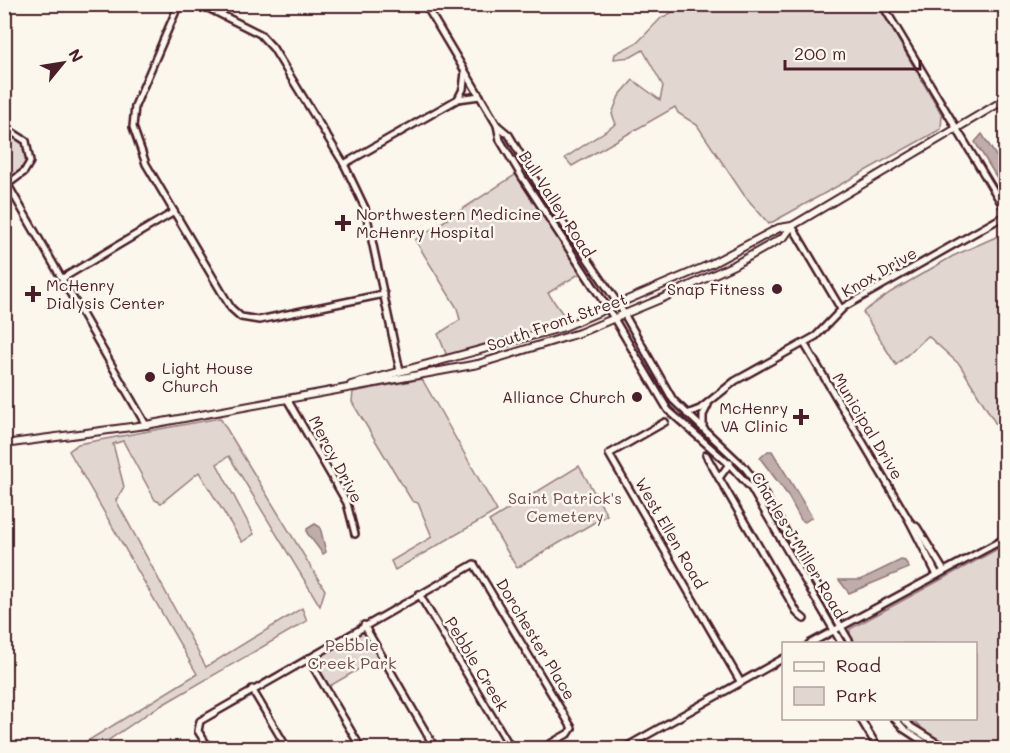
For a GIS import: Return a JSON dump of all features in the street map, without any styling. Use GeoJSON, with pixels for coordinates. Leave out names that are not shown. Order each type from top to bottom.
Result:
{"type":"FeatureCollection","features":[{"type":"Feature","properties":{"kind":"main road","name":"South Front Street"},"geometry":{"type":"LineString","coordinates":[[4,444],[146,425],[347,387],[400,371],[531,338],[609,310],[711,264],[778,228],[792,226],[1005,99]]}},
{"type":"Feature","properties":{"kind":"main road","name":"South Front Street"},"geometry":{"type":"LineString","coordinates":[[347,387],[366,386],[478,364],[615,319],[734,265],[784,237],[792,226]]}},
{"type":"Feature","properties":{"kind":"street"},"geometry":{"type":"LineString","coordinates":[[179,4],[135,106],[133,127],[146,164],[231,308],[241,317],[259,320],[384,294]]}},
{"type":"Feature","properties":{"kind":"street"},"geometry":{"type":"LineString","coordinates":[[200,4],[261,34],[273,48],[344,164],[366,208],[400,371]]}},
{"type":"Feature","properties":{"kind":"street","name":"Bull Valley Road"},"geometry":{"type":"LineString","coordinates":[[425,4],[497,126],[500,140],[522,177],[615,319],[668,410],[729,464]]}},
{"type":"Feature","properties":{"kind":"street"},"geometry":{"type":"LineString","coordinates":[[882,4],[1005,213]]}},
{"type":"Feature","properties":{"kind":"street"},"geometry":{"type":"LineString","coordinates":[[458,99],[463,89],[465,72]]}},
{"type":"Feature","properties":{"kind":"street"},"geometry":{"type":"LineString","coordinates":[[344,164],[458,99],[480,96]]}},
{"type":"Feature","properties":{"kind":"street","name":"Bull Valley Road"},"geometry":{"type":"LineString","coordinates":[[497,126],[509,135],[546,198],[625,314],[673,400],[735,457],[762,490],[842,626]]}},
{"type":"Feature","properties":{"kind":"street"},"geometry":{"type":"LineString","coordinates":[[4,127],[19,135],[30,150],[30,162],[26,169],[6,186],[63,278],[146,425]]}},
{"type":"Feature","properties":{"kind":"street"},"geometry":{"type":"LineString","coordinates":[[63,278],[174,212]]}},
{"type":"Feature","properties":{"kind":"street","name":"Knox Drive"},"geometry":{"type":"LineString","coordinates":[[687,414],[698,411],[735,381],[804,343],[830,324],[841,309],[1005,213]]}},
{"type":"Feature","properties":{"kind":"street"},"geometry":{"type":"LineString","coordinates":[[792,226],[841,309]]}},
{"type":"Feature","properties":{"kind":"street","name":"Municipal Drive"},"geometry":{"type":"LineString","coordinates":[[804,343],[910,522],[937,575]]}},
{"type":"Feature","properties":{"kind":"street","name":"Mercy Drive"},"geometry":{"type":"LineString","coordinates":[[287,399],[347,503],[356,534]]}},
{"type":"Feature","properties":{"kind":"street"},"geometry":{"type":"LineString","coordinates":[[703,429],[703,414],[712,399]]}},
{"type":"Feature","properties":{"kind":"street","name":"West Ellen Road"},"geometry":{"type":"LineString","coordinates":[[665,422],[609,454],[740,681]]}},
{"type":"Feature","properties":{"kind":"street"},"geometry":{"type":"LineString","coordinates":[[706,455],[798,614],[804,619]]}},
{"type":"Feature","properties":{"kind":"street"},"geometry":{"type":"LineString","coordinates":[[719,478],[735,457]]}},
{"type":"Feature","properties":{"kind":"street","name":"Charles J Miller Road"},"geometry":{"type":"LineString","coordinates":[[729,464],[752,488],[841,642]]}},
{"type":"Feature","properties":{"kind":"street","name":"Municipal Drive"},"geometry":{"type":"LineString","coordinates":[[910,522],[917,527],[944,571]]}},
{"type":"Feature","properties":{"kind":"street"},"geometry":{"type":"LineString","coordinates":[[813,642],[1005,538]]}},
{"type":"Feature","properties":{"kind":"street","name":"Dorchester Place"},"geometry":{"type":"LineString","coordinates":[[419,594],[474,564],[572,730],[543,748]]}},
{"type":"Feature","properties":{"kind":"street"},"geometry":{"type":"LineString","coordinates":[[209,748],[198,725],[252,689],[419,594]]}},
{"type":"Feature","properties":{"kind":"street","name":"Pebble Creek"},"geometry":{"type":"LineString","coordinates":[[419,594],[511,748]]}},
{"type":"Feature","properties":{"kind":"street"},"geometry":{"type":"LineString","coordinates":[[364,626],[435,748]]}},
{"type":"Feature","properties":{"kind":"street","name":"Charles J Miller Road"},"geometry":{"type":"LineString","coordinates":[[842,626],[850,642]]}},
{"type":"Feature","properties":{"kind":"street"},"geometry":{"type":"LineString","coordinates":[[308,658],[361,748]]}},
{"type":"Feature","properties":{"kind":"street"},"geometry":{"type":"LineString","coordinates":[[624,748],[782,659]]}},
{"type":"Feature","properties":{"kind":"street"},"geometry":{"type":"LineString","coordinates":[[252,689],[287,748]]}},
{"type":"Feature","properties":{"kind":"street"},"geometry":{"type":"LineString","coordinates":[[861,720],[878,748]]}},
{"type":"Feature","properties":{"kind":"street"},"geometry":{"type":"LineString","coordinates":[[896,720],[904,729],[933,748]]}},
{"type":"Feature","properties":{"kind":"street"},"geometry":{"type":"LineString","coordinates":[[905,720],[911,727],[945,748]]}},
{"type":"Feature","properties":{"kind":"green space"},"geometry":{"type":"Polygon","coordinates":[[[686,5],[878,5],[942,115],[941,129],[769,224],[744,195],[697,125],[678,113],[675,107],[572,166],[565,158],[616,124],[612,114],[619,96],[633,80],[660,100],[663,86],[643,50],[631,57],[614,59],[615,54],[638,42],[661,18],[686,5]]]}},
{"type":"Feature","properties":{"kind":"green space"},"geometry":{"type":"Polygon","coordinates":[[[5,130],[22,141],[27,154],[24,166],[5,184],[5,130]]]}},
{"type":"Feature","properties":{"kind":"green space"},"geometry":{"type":"Polygon","coordinates":[[[518,173],[584,271],[548,293],[569,323],[540,334],[447,356],[438,334],[460,320],[457,308],[415,240],[518,173]]]}},
{"type":"Feature","properties":{"kind":"green space"},"geometry":{"type":"Polygon","coordinates":[[[1005,233],[1005,439],[960,365],[928,336],[896,365],[863,312],[891,292],[953,256],[1005,233]]]}},
{"type":"Feature","properties":{"kind":"green space"},"geometry":{"type":"Polygon","coordinates":[[[422,379],[497,511],[395,570],[391,561],[432,537],[418,503],[412,501],[352,402],[353,392],[422,379]]]}},
{"type":"Feature","properties":{"kind":"green space"},"geometry":{"type":"Polygon","coordinates":[[[220,418],[325,590],[320,606],[229,456],[217,464],[254,534],[242,542],[199,472],[161,503],[155,500],[123,441],[113,444],[124,487],[116,500],[206,667],[302,608],[307,621],[150,712],[97,748],[76,748],[197,674],[69,451],[78,444],[220,418]]]}},
{"type":"Feature","properties":{"kind":"green space","name":"Saint Patrick's Cemetery"},"geometry":{"type":"Polygon","coordinates":[[[579,466],[607,515],[517,568],[489,521],[579,466]]]}},
{"type":"Feature","properties":{"kind":"green space"},"geometry":{"type":"Polygon","coordinates":[[[1005,545],[1005,745],[979,748],[955,745],[932,736],[913,720],[977,720],[977,642],[854,642],[850,635],[850,629],[1005,545]]]}},
{"type":"Feature","properties":{"kind":"green space","name":"Pebble Creek Park"},"geometry":{"type":"Polygon","coordinates":[[[361,632],[366,634],[380,657],[328,687],[314,663],[315,656],[361,632]]]}},
{"type":"Feature","properties":{"kind":"shaded area"},"geometry":{"type":"Polygon","coordinates":[[[982,134],[1005,170],[1005,191],[975,142],[982,134]]]}},
{"type":"Feature","properties":{"kind":"shaded area"},"geometry":{"type":"Polygon","coordinates":[[[768,451],[772,451],[812,517],[805,522],[801,520],[787,494],[760,458],[768,451]]]}},
{"type":"Feature","properties":{"kind":"shaded area"},"geometry":{"type":"Polygon","coordinates":[[[315,524],[320,527],[326,552],[323,554],[307,533],[307,529],[315,524]]]}},
{"type":"Feature","properties":{"kind":"shaded area"},"geometry":{"type":"Polygon","coordinates":[[[901,560],[905,561],[909,568],[849,593],[839,580],[860,580],[901,560]]]}},
{"type":"Feature","properties":{"kind":"place","name":"Northwestern Medicine McHenry Hospital"},"geometry":{"type":"Point","coordinates":[343,223]}},
{"type":"Feature","properties":{"kind":"place","name":"Snap Fitness"},"geometry":{"type":"Point","coordinates":[777,289]}},
{"type":"Feature","properties":{"kind":"place","name":"McHenry Dialysis Center"},"geometry":{"type":"Point","coordinates":[33,294]}},
{"type":"Feature","properties":{"kind":"place","name":"Light House Church"},"geometry":{"type":"Point","coordinates":[150,377]}},
{"type":"Feature","properties":{"kind":"place","name":"Alliance Church"},"geometry":{"type":"Point","coordinates":[637,397]}},
{"type":"Feature","properties":{"kind":"place","name":"McHenry VA Clinic"},"geometry":{"type":"Point","coordinates":[801,417]}}]}
